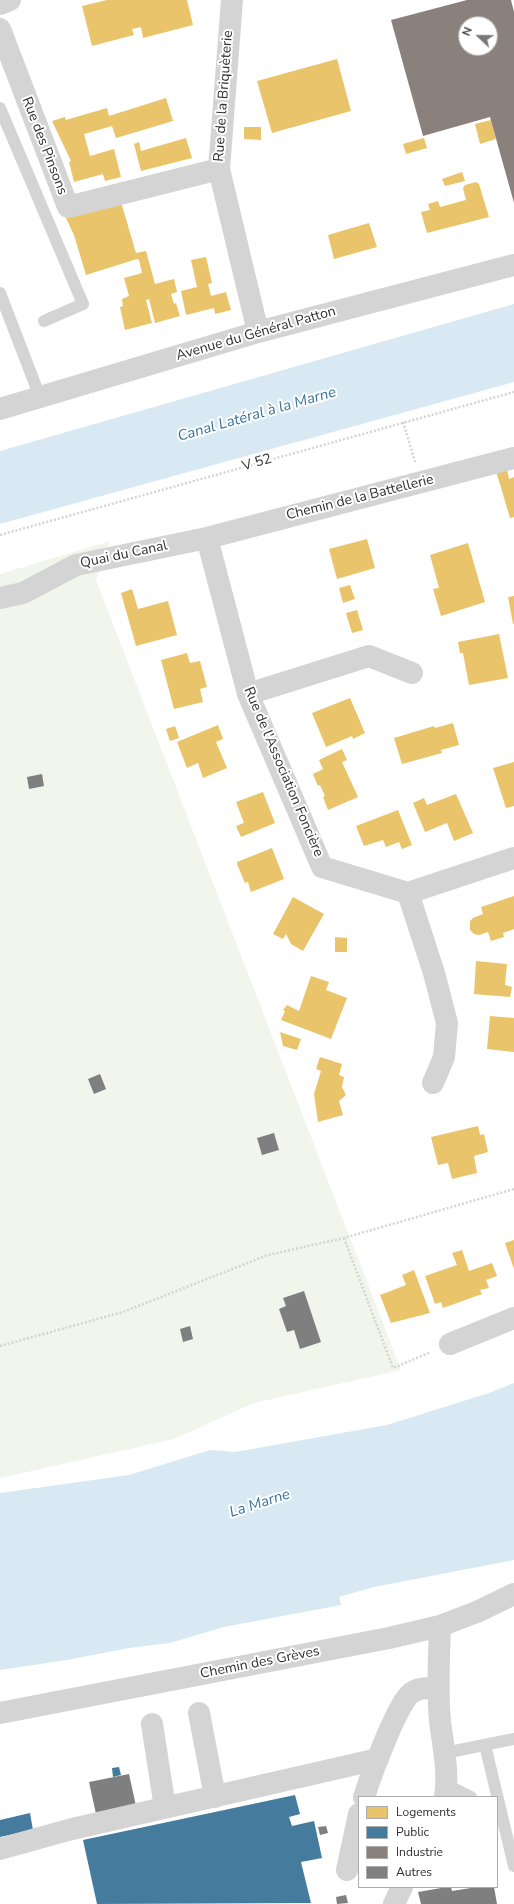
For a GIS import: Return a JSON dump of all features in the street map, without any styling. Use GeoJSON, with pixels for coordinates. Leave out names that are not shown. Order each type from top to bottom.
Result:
{"type":"FeatureCollection","features":[{"type":"Feature","properties":{"kind":"street"},"geometry":{"type":"LineString","coordinates":[[0,4],[10,0]]}},
{"type":"Feature","properties":{"kind":"street","name":"Rue de la Briquèterie"},"geometry":{"type":"LineString","coordinates":[[232,0],[219,169],[258,332]]}},
{"type":"Feature","properties":{"kind":"street","name":"Rue des Pinsons"},"geometry":{"type":"LineString","coordinates":[[0,30],[68,206],[219,169]]}},
{"type":"Feature","properties":{"kind":"street","name":"Avenue du Général Patton"},"geometry":{"type":"LineString","coordinates":[[0,408],[258,332],[514,265]]}},
{"type":"Feature","properties":{"kind":"street","name":"Chemin de la Battellerie"},"geometry":{"type":"LineString","coordinates":[[206,538],[514,458]]}},
{"type":"Feature","properties":{"kind":"street","name":"Quai du Canal"},"geometry":{"type":"LineString","coordinates":[[0,598],[23,593],[76,565],[206,538]]}},
{"type":"Feature","properties":{"kind":"street","name":"Rue de l'Association Foncière"},"geometry":{"type":"LineString","coordinates":[[206,538],[248,694],[322,867],[408,893]]}},
{"type":"Feature","properties":{"kind":"street"},"geometry":{"type":"LineString","coordinates":[[248,694],[369,656],[412,673]]}},
{"type":"Feature","properties":{"kind":"street"},"geometry":{"type":"LineString","coordinates":[[433,1083],[444,1057],[448,1023],[434,973],[408,893],[514,858]]}},
{"type":"Feature","properties":{"kind":"street"},"geometry":{"type":"LineString","coordinates":[[450,1344],[514,1318]]}},
{"type":"Feature","properties":{"kind":"street","name":"Chemin des Grèves"},"geometry":{"type":"LineString","coordinates":[[0,1713],[388,1638],[440,1626],[479,1611],[514,1594]]}},
{"type":"Feature","properties":{"kind":"street"},"geometry":{"type":"LineString","coordinates":[[440,1626],[438,1688],[445,1753],[446,1791]]}},
{"type":"Feature","properties":{"kind":"street"},"geometry":{"type":"LineString","coordinates":[[364,1796],[378,1759],[398,1713],[410,1695],[422,1688],[438,1688]]}},
{"type":"Feature","properties":{"kind":"street"},"geometry":{"type":"LineString","coordinates":[[199,1713],[215,1797]]}},
{"type":"Feature","properties":{"kind":"street"},"geometry":{"type":"LineString","coordinates":[[152,1724],[165,1808]]}},
{"type":"Feature","properties":{"kind":"street"},"geometry":{"type":"LineString","coordinates":[[0,1849],[72,1829],[378,1759]]}},
{"type":"Feature","properties":{"kind":"street"},"geometry":{"type":"LineString","coordinates":[[347,1870],[358,1819]]}},
{"type":"Feature","properties":{"kind":"street"},"geometry":{"type":"LineString","coordinates":[[394,1904],[402,1888]]}},
{"type":"Feature","properties":{"kind":"lane"},"geometry":{"type":"LineString","coordinates":[[0,108],[83,304],[44,321]]}},
{"type":"Feature","properties":{"kind":"lane"},"geometry":{"type":"LineString","coordinates":[[0,293],[40,397]]}},
{"type":"Feature","properties":{"kind":"lane"},"geometry":{"type":"LineString","coordinates":[[445,1753],[514,1739]]}},
{"type":"Feature","properties":{"kind":"lane"},"geometry":{"type":"LineString","coordinates":[[485,1745],[496,1796]]}},
{"type":"Feature","properties":{"kind":"lane"},"geometry":{"type":"LineString","coordinates":[[446,1791],[467,1796]]}},
{"type":"Feature","properties":{"kind":"lane"},"geometry":{"type":"LineString","coordinates":[[499,1811],[510,1833],[514,1866]]}},
{"type":"Feature","properties":{"kind":"path","name":"V 52"},"geometry":{"type":"LineString","coordinates":[[0,535],[514,392]]}},
{"type":"Feature","properties":{"kind":"path"},"geometry":{"type":"LineString","coordinates":[[403,422],[421,483]]}},
{"type":"Feature","properties":{"kind":"path"},"geometry":{"type":"LineString","coordinates":[[0,1346],[123,1312],[268,1255],[344,1238],[514,1189]]}},
{"type":"Feature","properties":{"kind":"path"},"geometry":{"type":"LineString","coordinates":[[344,1238],[393,1368],[450,1344]]}},
{"type":"Feature","properties":{"kind":"shaded area"},"geometry":{"type":"Polygon","coordinates":[[[110,541],[96,580],[401,1370],[254,1403],[174,1439],[0,1478],[0,574],[110,541]]]}},
{"type":"Feature","properties":{"kind":"water","name":"Canal Latéral à la Marne"},"geometry":{"type":"Polygon","coordinates":[[[514,304],[514,382],[0,524],[0,451],[514,304]]]}},
{"type":"Feature","properties":{"kind":"water","name":"La Marne"},"geometry":{"type":"Polygon","coordinates":[[[514,1383],[514,1560],[374,1587],[339,1597],[341,1605],[224,1627],[170,1643],[129,1648],[67,1660],[0,1670],[0,1493],[129,1475],[210,1450],[235,1452],[387,1425],[489,1393],[514,1383]]]}},
{"type":"Feature","properties":{"kind":"building: Logements"},"geometry":{"type":"Polygon","coordinates":[[[107,0],[187,0],[193,25],[143,38],[141,27],[132,29],[134,35],[92,46],[82,6],[107,0]]]}},
{"type":"Feature","properties":{"kind":"building: Logements"},"geometry":{"type":"Polygon","coordinates":[[[337,59],[351,111],[272,133],[257,81],[337,59]]]}},
{"type":"Feature","properties":{"kind":"building: Logements"},"geometry":{"type":"Polygon","coordinates":[[[166,98],[173,121],[116,138],[112,126],[84,134],[90,156],[114,149],[121,177],[105,181],[103,174],[74,182],[69,162],[71,161],[52,121],[65,117],[66,120],[107,108],[109,116],[166,98]]]}},
{"type":"Feature","properties":{"kind":"building: Logements"},"geometry":{"type":"Polygon","coordinates":[[[491,120],[496,139],[480,144],[475,124],[491,120]]]}},
{"type":"Feature","properties":{"kind":"building: Logements"},"geometry":{"type":"Polygon","coordinates":[[[244,127],[261,127],[261,140],[244,139],[244,127]]]}},
{"type":"Feature","properties":{"kind":"building: Logements"},"geometry":{"type":"Polygon","coordinates":[[[186,138],[192,158],[141,171],[134,144],[139,142],[141,151],[186,138]]]}},
{"type":"Feature","properties":{"kind":"building: Logements"},"geometry":{"type":"Polygon","coordinates":[[[424,138],[427,148],[406,154],[403,144],[424,138]]]}},
{"type":"Feature","properties":{"kind":"building: Logements"},"geometry":{"type":"Polygon","coordinates":[[[462,172],[465,181],[445,186],[442,179],[462,172]]]}},
{"type":"Feature","properties":{"kind":"building: Logements"},"geometry":{"type":"Polygon","coordinates":[[[476,182],[479,184],[489,217],[427,233],[421,212],[430,210],[428,204],[438,201],[440,207],[466,200],[463,188],[465,185],[476,182]]]}},
{"type":"Feature","properties":{"kind":"building: Logements"},"geometry":{"type":"Polygon","coordinates":[[[121,202],[136,253],[146,251],[155,284],[174,279],[177,292],[171,294],[174,304],[176,303],[180,316],[155,323],[149,299],[146,300],[152,323],[125,330],[120,307],[123,306],[122,299],[129,296],[124,278],[142,273],[139,260],[137,259],[86,275],[74,235],[66,218],[121,202]]]}},
{"type":"Feature","properties":{"kind":"building: Logements"},"geometry":{"type":"Polygon","coordinates":[[[369,223],[377,247],[334,259],[328,235],[369,223]]]}},
{"type":"Feature","properties":{"kind":"building: Logements"},"geometry":{"type":"Polygon","coordinates":[[[206,257],[212,283],[208,284],[211,296],[226,292],[231,310],[215,314],[214,308],[186,315],[181,291],[197,287],[191,260],[206,257]]]}},
{"type":"Feature","properties":{"kind":"building: Logements"},"geometry":{"type":"Polygon","coordinates":[[[507,469],[509,479],[514,477],[514,517],[510,518],[496,471],[507,469]]]}},
{"type":"Feature","properties":{"kind":"building: Logements"},"geometry":{"type":"Polygon","coordinates":[[[367,539],[375,568],[337,579],[329,549],[367,539]]]}},
{"type":"Feature","properties":{"kind":"building: Logements"},"geometry":{"type":"Polygon","coordinates":[[[468,543],[485,602],[441,616],[433,589],[439,588],[430,555],[468,543]]]}},
{"type":"Feature","properties":{"kind":"building: Logements"},"geometry":{"type":"Polygon","coordinates":[[[350,585],[355,599],[343,603],[339,588],[350,585]]]}},
{"type":"Feature","properties":{"kind":"building: Logements"},"geometry":{"type":"Polygon","coordinates":[[[132,589],[138,609],[168,601],[177,635],[136,646],[121,593],[132,589]]]}},
{"type":"Feature","properties":{"kind":"building: Logements"},"geometry":{"type":"Polygon","coordinates":[[[514,596],[514,624],[513,624],[508,597],[514,596]]]}},
{"type":"Feature","properties":{"kind":"building: Logements"},"geometry":{"type":"Polygon","coordinates":[[[357,610],[363,630],[352,633],[346,613],[357,610]]]}},
{"type":"Feature","properties":{"kind":"building: Logements"},"geometry":{"type":"Polygon","coordinates":[[[499,634],[508,678],[469,685],[463,653],[460,653],[458,642],[499,634]]]}},
{"type":"Feature","properties":{"kind":"building: Logements"},"geometry":{"type":"Polygon","coordinates":[[[187,653],[190,663],[200,661],[207,687],[200,689],[203,702],[174,709],[161,660],[187,653]]]}},
{"type":"Feature","properties":{"kind":"building: Logements"},"geometry":{"type":"Polygon","coordinates":[[[350,698],[365,733],[353,739],[352,736],[326,747],[312,713],[350,698]]]}},
{"type":"Feature","properties":{"kind":"building: Logements"},"geometry":{"type":"Polygon","coordinates":[[[453,723],[459,745],[441,750],[442,753],[402,764],[394,738],[434,726],[435,728],[453,723]]]}},
{"type":"Feature","properties":{"kind":"building: Logements"},"geometry":{"type":"Polygon","coordinates":[[[218,725],[223,739],[216,742],[227,768],[203,778],[198,763],[187,768],[177,742],[218,725]]]}},
{"type":"Feature","properties":{"kind":"building: Logements"},"geometry":{"type":"Polygon","coordinates":[[[175,726],[179,738],[170,741],[166,729],[175,726]]]}},
{"type":"Feature","properties":{"kind":"building: Logements"},"geometry":{"type":"Polygon","coordinates":[[[342,749],[347,760],[342,762],[358,797],[328,810],[323,797],[325,796],[320,785],[318,786],[313,774],[323,769],[319,760],[342,749]]]}},
{"type":"Feature","properties":{"kind":"building: Logements"},"geometry":{"type":"Polygon","coordinates":[[[514,762],[514,806],[506,808],[493,768],[514,762]]]}},
{"type":"Feature","properties":{"kind":"building: Logements"},"geometry":{"type":"Polygon","coordinates":[[[263,792],[275,823],[241,837],[236,826],[244,823],[236,802],[263,792]]]}},
{"type":"Feature","properties":{"kind":"building: Logements"},"geometry":{"type":"Polygon","coordinates":[[[456,794],[473,833],[454,841],[447,823],[425,832],[413,803],[424,798],[427,805],[456,794]]]}},
{"type":"Feature","properties":{"kind":"building: Logements"},"geometry":{"type":"Polygon","coordinates":[[[398,810],[412,845],[402,849],[399,842],[386,847],[383,840],[364,846],[356,826],[398,810]]]}},
{"type":"Feature","properties":{"kind":"building: Logements"},"geometry":{"type":"Polygon","coordinates":[[[272,848],[284,879],[251,892],[248,882],[245,883],[237,862],[272,848]]]}},
{"type":"Feature","properties":{"kind":"building: Logements"},"geometry":{"type":"Polygon","coordinates":[[[514,896],[514,929],[503,933],[504,937],[491,941],[488,932],[479,935],[474,934],[470,930],[470,921],[473,918],[483,914],[481,907],[514,896]]]}},
{"type":"Feature","properties":{"kind":"building: Logements"},"geometry":{"type":"Polygon","coordinates":[[[293,897],[324,914],[303,951],[291,944],[286,934],[283,939],[273,934],[293,897]]]}},
{"type":"Feature","properties":{"kind":"building: Logements"},"geometry":{"type":"Polygon","coordinates":[[[335,937],[347,938],[347,952],[335,952],[335,937]]]}},
{"type":"Feature","properties":{"kind":"building: Logements"},"geometry":{"type":"Polygon","coordinates":[[[476,961],[507,964],[505,985],[512,987],[510,997],[474,994],[476,961]]]}},
{"type":"Feature","properties":{"kind":"building: Logements"},"geometry":{"type":"Polygon","coordinates":[[[311,976],[329,982],[326,990],[347,998],[331,1039],[281,1020],[285,1011],[283,1010],[287,1005],[299,1011],[311,976]]]}},
{"type":"Feature","properties":{"kind":"building: Logements"},"geometry":{"type":"Polygon","coordinates":[[[490,1016],[514,1018],[514,1052],[487,1049],[490,1016]]]}},
{"type":"Feature","properties":{"kind":"building: Logements"},"geometry":{"type":"Polygon","coordinates":[[[280,1032],[301,1039],[297,1050],[283,1046],[280,1032]]]}},
{"type":"Feature","properties":{"kind":"building: Logements"},"geometry":{"type":"Polygon","coordinates":[[[320,1057],[342,1064],[339,1075],[344,1077],[342,1087],[346,1095],[339,1101],[343,1115],[318,1122],[314,1094],[321,1071],[316,1069],[320,1057]]]}},
{"type":"Feature","properties":{"kind":"building: Logements"},"geometry":{"type":"Polygon","coordinates":[[[478,1126],[480,1135],[484,1134],[488,1152],[474,1156],[477,1173],[452,1179],[448,1163],[438,1165],[431,1137],[478,1126]]]}},
{"type":"Feature","properties":{"kind":"building: Logements"},"geometry":{"type":"Polygon","coordinates":[[[514,1240],[514,1269],[505,1243],[514,1240]]]}},
{"type":"Feature","properties":{"kind":"building: Logements"},"geometry":{"type":"Polygon","coordinates":[[[462,1250],[469,1271],[492,1263],[497,1276],[486,1280],[489,1288],[480,1290],[482,1294],[443,1308],[441,1302],[435,1304],[425,1276],[457,1265],[452,1253],[462,1250]]]}},
{"type":"Feature","properties":{"kind":"building: Logements"},"geometry":{"type":"Polygon","coordinates":[[[414,1270],[430,1313],[391,1323],[380,1295],[406,1285],[402,1275],[414,1270]]]}},
{"type":"Feature","properties":{"kind":"building: Public"},"geometry":{"type":"Polygon","coordinates":[[[119,1767],[121,1775],[113,1777],[112,1768],[119,1767]]]}},
{"type":"Feature","properties":{"kind":"building: Public"},"geometry":{"type":"Polygon","coordinates":[[[295,1795],[300,1814],[289,1817],[292,1826],[314,1821],[322,1858],[301,1862],[311,1903],[97,1904],[83,1840],[295,1795]]]}},
{"type":"Feature","properties":{"kind":"building: Public"},"geometry":{"type":"Polygon","coordinates":[[[30,1813],[33,1830],[0,1837],[0,1820],[30,1813]]]}},
{"type":"Feature","properties":{"kind":"building: Industrie"},"geometry":{"type":"Polygon","coordinates":[[[467,0],[511,0],[514,12],[514,203],[490,117],[423,136],[391,20],[467,0]]]}},
{"type":"Feature","properties":{"kind":"building: Autres"},"geometry":{"type":"Polygon","coordinates":[[[42,774],[44,786],[29,789],[27,777],[42,774]]]}},
{"type":"Feature","properties":{"kind":"building: Autres"},"geometry":{"type":"Polygon","coordinates":[[[100,1074],[106,1089],[94,1094],[88,1079],[100,1074]]]}},
{"type":"Feature","properties":{"kind":"building: Autres"},"geometry":{"type":"Polygon","coordinates":[[[274,1133],[279,1150],[262,1155],[257,1138],[274,1133]]]}},
{"type":"Feature","properties":{"kind":"building: Autres"},"geometry":{"type":"Polygon","coordinates":[[[304,1291],[321,1342],[300,1349],[294,1330],[287,1332],[279,1309],[286,1306],[283,1298],[304,1291]]]}},
{"type":"Feature","properties":{"kind":"building: Autres"},"geometry":{"type":"Polygon","coordinates":[[[190,1326],[193,1339],[183,1342],[180,1329],[190,1326]]]}},
{"type":"Feature","properties":{"kind":"building: Autres"},"geometry":{"type":"Polygon","coordinates":[[[129,1774],[136,1806],[96,1814],[89,1782],[129,1774]]]}},
{"type":"Feature","properties":{"kind":"building: Autres"},"geometry":{"type":"Polygon","coordinates":[[[326,1826],[328,1833],[320,1835],[318,1827],[326,1826]]]}},
{"type":"Feature","properties":{"kind":"building: Autres"},"geometry":{"type":"Polygon","coordinates":[[[441,1888],[451,1888],[452,1891],[471,1888],[494,1888],[497,1904],[421,1904],[418,1892],[441,1888]]]}},
{"type":"Feature","properties":{"kind":"building: Autres"},"geometry":{"type":"Polygon","coordinates":[[[346,1895],[348,1903],[337,1904],[336,1897],[346,1895]]]}}]}
